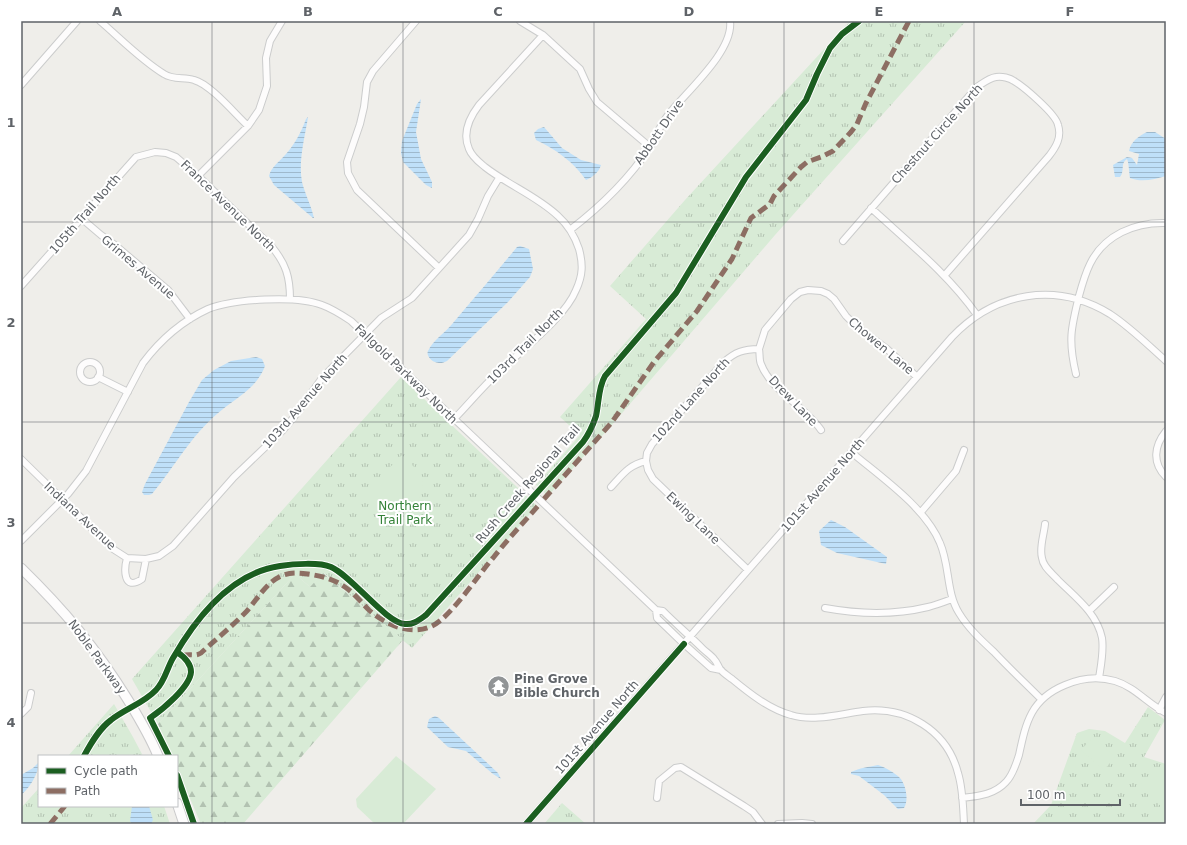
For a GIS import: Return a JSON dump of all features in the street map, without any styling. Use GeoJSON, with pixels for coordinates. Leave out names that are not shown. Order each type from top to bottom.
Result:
{"type":"FeatureCollection","features":[{"type":"Feature","properties":{"kind":"main road","name":"Noble Parkway"},"geometry":{"type":"LineString","coordinates":[[21,568],[62,609],[96,652],[141,721],[158,755]]}},
{"type":"Feature","properties":{"kind":"main road"},"geometry":{"type":"LineString","coordinates":[[178,806],[184,824]]}},
{"type":"Feature","properties":{"kind":"street"},"geometry":{"type":"LineString","coordinates":[[21,85],[77,21]]}},
{"type":"Feature","properties":{"kind":"street"},"geometry":{"type":"LineString","coordinates":[[100,21],[150,65],[166,75],[195,80],[207,86],[248,126]]}},
{"type":"Feature","properties":{"kind":"street"},"geometry":{"type":"LineString","coordinates":[[198,176],[248,126],[259,110],[267,86],[266,58],[270,41],[282,21]]}},
{"type":"Feature","properties":{"kind":"street"},"geometry":{"type":"LineString","coordinates":[[416,21],[373,71],[367,82],[360,124],[347,162],[348,173],[357,190],[439,268]]}},
{"type":"Feature","properties":{"kind":"street"},"geometry":{"type":"LineString","coordinates":[[520,21],[543,35],[580,69],[597,102],[650,147]]}},
{"type":"Feature","properties":{"kind":"street","name":"Abbott Drive"},"geometry":{"type":"LineString","coordinates":[[570,230],[600,206],[633,169],[650,147],[666,117],[717,58],[727,42],[731,27],[730,21]]}},
{"type":"Feature","properties":{"kind":"street","name":"103rd Trail North"},"geometry":{"type":"LineString","coordinates":[[454,419],[497,373],[550,324],[567,306],[576,291],[581,275],[582,261],[577,245],[570,230],[559,216],[499,178],[476,160],[470,151],[466,139],[467,128],[471,115],[543,35]]}},
{"type":"Feature","properties":{"kind":"street","name":"Chestnut Circle North"},"geometry":{"type":"LineString","coordinates":[[842,241],[977,87],[987,80],[996,77],[1009,78],[1021,85],[1051,112],[1058,124],[1059,138],[1057,146],[1050,156],[944,276]]}},
{"type":"Feature","properties":{"kind":"street","name":"France Avenue North"},"geometry":{"type":"LineString","coordinates":[[155,152],[166,153],[176,157],[261,235],[281,258],[290,283],[290,299]]}},
{"type":"Feature","properties":{"kind":"street","name":"105th Trail North"},"geometry":{"type":"LineString","coordinates":[[21,286],[136,157],[155,152]]}},
{"type":"Feature","properties":{"kind":"street","name":"103rd Avenue North"},"geometry":{"type":"LineString","coordinates":[[146,559],[158,556],[173,546],[234,477],[283,430],[322,378],[381,318],[412,298],[469,235],[488,196],[499,178]]}},
{"type":"Feature","properties":{"kind":"street"},"geometry":{"type":"LineString","coordinates":[[871,208],[960,292],[977,315]]}},
{"type":"Feature","properties":{"kind":"street","name":"Grimes Avenue"},"geometry":{"type":"LineString","coordinates":[[81,218],[168,290],[190,319]]}},
{"type":"Feature","properties":{"kind":"street"},"geometry":{"type":"LineString","coordinates":[[1076,374],[1070,340],[1073,317],[1090,263],[1108,240],[1122,231],[1150,223],[1166,223]]}},
{"type":"Feature","properties":{"kind":"street","name":"Chowen Lane"},"geometry":{"type":"LineString","coordinates":[[759,349],[765,330],[791,299],[800,292],[808,290],[821,291],[828,294],[856,327],[887,349],[917,377]]}},
{"type":"Feature","properties":{"kind":"street","name":"101st Avenue North"},"geometry":{"type":"LineString","coordinates":[[526,824],[945,345],[977,315],[1000,304],[1029,296],[1057,295],[1078,300],[1095,306],[1112,315],[1166,361]]}},
{"type":"Feature","properties":{"kind":"street","name":"Fallgold Parkway North"},"geometry":{"type":"LineString","coordinates":[[21,542],[68,494],[86,471],[143,363],[154,348],[169,333],[190,319],[210,309],[230,303],[290,299],[321,304],[336,311],[351,321],[656,610],[663,611],[715,659],[721,670]]}},
{"type":"Feature","properties":{"kind":"street","name":"102nd Lane North"},"geometry":{"type":"LineString","coordinates":[[646,461],[647,453],[652,444],[724,362],[734,354],[747,349],[759,349]]}},
{"type":"Feature","properties":{"kind":"street","name":"Drew Lane"},"geometry":{"type":"LineString","coordinates":[[759,349],[761,364],[772,382],[815,420],[821,430]]}},
{"type":"Feature","properties":{"kind":"street"},"geometry":{"type":"LineString","coordinates":[[98,377],[128,392]]}},
{"type":"Feature","properties":{"kind":"street"},"geometry":{"type":"LineString","coordinates":[[1166,431],[1158,444],[1155,453],[1160,472],[1166,477]]}},
{"type":"Feature","properties":{"kind":"street"},"geometry":{"type":"LineString","coordinates":[[921,512],[956,471],[964,450]]}},
{"type":"Feature","properties":{"kind":"street"},"geometry":{"type":"LineString","coordinates":[[851,452],[921,512],[934,531],[944,554],[952,599],[958,612],[970,628],[1041,699]]}},
{"type":"Feature","properties":{"kind":"street","name":"Indiana Avenue"},"geometry":{"type":"LineString","coordinates":[[21,459],[113,549],[127,558],[146,559]]}},
{"type":"Feature","properties":{"kind":"street"},"geometry":{"type":"LineString","coordinates":[[611,487],[627,469],[646,461]]}},
{"type":"Feature","properties":{"kind":"street","name":"Ewing Lane"},"geometry":{"type":"LineString","coordinates":[[646,461],[648,470],[653,479],[748,570]]}},
{"type":"Feature","properties":{"kind":"street"},"geometry":{"type":"LineString","coordinates":[[1045,524],[1041,553],[1044,564],[1089,611],[1099,627],[1102,638],[1100,678]]}},
{"type":"Feature","properties":{"kind":"street"},"geometry":{"type":"LineString","coordinates":[[127,558],[124,569],[125,576],[127,580],[132,582],[138,582],[142,579],[146,559]]}},
{"type":"Feature","properties":{"kind":"street"},"geometry":{"type":"LineString","coordinates":[[1089,611],[1114,587]]}},
{"type":"Feature","properties":{"kind":"street"},"geometry":{"type":"LineString","coordinates":[[825,608],[847,612],[877,613],[928,607],[952,599]]}},
{"type":"Feature","properties":{"kind":"street","name":"Fallgold Parkway North"},"geometry":{"type":"LineString","coordinates":[[656,610],[657,618],[684,644],[711,668],[721,670]]}},
{"type":"Feature","properties":{"kind":"street"},"geometry":{"type":"LineString","coordinates":[[721,670],[753,695],[779,711],[791,715],[817,717],[881,710],[896,712],[924,724],[946,745],[953,758],[958,772],[964,824]]}},
{"type":"Feature","properties":{"kind":"street"},"geometry":{"type":"LineString","coordinates":[[962,798],[981,796],[990,793],[1007,781],[1013,773],[1017,762],[1026,725],[1041,699],[1052,691],[1075,680],[1100,678],[1116,681],[1128,686],[1159,710],[1166,713]]}},
{"type":"Feature","properties":{"kind":"street"},"geometry":{"type":"LineString","coordinates":[[21,714],[28,707],[31,693]]}},
{"type":"Feature","properties":{"kind":"street"},"geometry":{"type":"LineString","coordinates":[[1159,710],[1166,697]]}},
{"type":"Feature","properties":{"kind":"street"},"geometry":{"type":"LineString","coordinates":[[657,798],[659,782],[675,768],[681,767],[744,806],[752,812],[762,824]]}},
{"type":"Feature","properties":{"kind":"street"},"geometry":{"type":"LineString","coordinates":[[778,824],[812,824]]}},
{"type":"Feature","properties":{"kind":"green space"},"geometry":{"type":"Polygon","coordinates":[[[850,21],[966,21],[775,235],[611,426],[548,496],[536,485],[580,435],[560,417],[646,319],[610,286],[685,200],[850,21]]]}},
{"type":"Feature","properties":{"kind":"green space","name":"Northern Trail Park"},"geometry":{"type":"Polygon","coordinates":[[[401,377],[537,506],[412,648],[324,573],[310,587],[295,574],[158,724],[132,679],[401,377]]]}},
{"type":"Feature","properties":{"kind":"green space"},"geometry":{"type":"Polygon","coordinates":[[[402,455],[422,475],[423,492],[413,507],[395,523],[368,496],[368,489],[402,455]]]}},
{"type":"Feature","properties":{"kind":"green space"},"geometry":{"type":"Polygon","coordinates":[[[323,573],[403,640],[243,824],[201,824],[178,770],[178,755],[172,755],[158,724],[295,574],[310,587],[323,573]]]}},
{"type":"Feature","properties":{"kind":"green space"},"geometry":{"type":"Polygon","coordinates":[[[114,704],[142,755],[69,755],[114,704]]]}},
{"type":"Feature","properties":{"kind":"green space"},"geometry":{"type":"Polygon","coordinates":[[[1148,707],[1165,720],[1144,757],[1166,764],[1166,824],[1033,824],[1051,805],[1077,733],[1089,729],[1105,731],[1125,743],[1148,707]]]}},
{"type":"Feature","properties":{"kind":"green space"},"geometry":{"type":"Polygon","coordinates":[[[1093,737],[1115,757],[1104,770],[1081,750],[1093,737]]]}},
{"type":"Feature","properties":{"kind":"green space"},"geometry":{"type":"Polygon","coordinates":[[[396,756],[436,789],[403,824],[375,824],[357,807],[356,799],[396,756]]]}},
{"type":"Feature","properties":{"kind":"green space"},"geometry":{"type":"Polygon","coordinates":[[[1152,772],[1166,785],[1166,811],[1139,786],[1152,772]]]}},
{"type":"Feature","properties":{"kind":"green space"},"geometry":{"type":"Polygon","coordinates":[[[38,789],[38,807],[164,807],[170,824],[21,824],[21,808],[38,789]]]}},
{"type":"Feature","properties":{"kind":"green space"},"geometry":{"type":"Polygon","coordinates":[[[562,803],[586,824],[544,824],[562,803]]]}},
{"type":"Feature","properties":{"kind":"water"},"geometry":{"type":"Polygon","coordinates":[[[421,99],[416,132],[421,159],[432,182],[432,188],[426,185],[403,162],[401,153],[402,141],[417,104],[421,99]]]}},
{"type":"Feature","properties":{"kind":"water"},"geometry":{"type":"Polygon","coordinates":[[[308,117],[302,149],[301,174],[303,186],[314,218],[274,185],[269,176],[274,167],[295,142],[308,117]]]}},
{"type":"Feature","properties":{"kind":"water"},"geometry":{"type":"Polygon","coordinates":[[[544,127],[562,148],[581,160],[601,165],[597,172],[586,180],[576,167],[564,157],[536,140],[534,133],[538,129],[544,127]]]}},
{"type":"Feature","properties":{"kind":"water"},"geometry":{"type":"Polygon","coordinates":[[[1147,132],[1155,132],[1166,139],[1166,176],[1144,180],[1130,178],[1127,159],[1124,163],[1120,177],[1115,177],[1113,165],[1127,157],[1132,158],[1137,165],[1139,154],[1129,151],[1130,147],[1136,139],[1147,132]]]}},
{"type":"Feature","properties":{"kind":"water"},"geometry":{"type":"Polygon","coordinates":[[[520,246],[529,249],[533,269],[530,277],[508,302],[447,361],[437,363],[432,360],[428,356],[428,353],[433,343],[450,326],[517,247],[520,246]]]}},
{"type":"Feature","properties":{"kind":"water"},"geometry":{"type":"Polygon","coordinates":[[[256,357],[262,359],[265,366],[262,373],[253,385],[212,418],[185,449],[152,494],[144,495],[142,492],[145,484],[202,380],[214,370],[231,361],[256,357]]]}},
{"type":"Feature","properties":{"kind":"water"},"geometry":{"type":"Polygon","coordinates":[[[831,520],[845,527],[887,557],[886,564],[837,553],[821,545],[819,531],[831,520]]]}},
{"type":"Feature","properties":{"kind":"water"},"geometry":{"type":"Polygon","coordinates":[[[435,716],[439,718],[498,773],[501,779],[466,751],[448,747],[427,727],[429,719],[435,716]]]}},
{"type":"Feature","properties":{"kind":"water"},"geometry":{"type":"Polygon","coordinates":[[[38,763],[38,768],[33,780],[21,795],[21,775],[33,768],[38,763]]]}},
{"type":"Feature","properties":{"kind":"water"},"geometry":{"type":"Polygon","coordinates":[[[878,765],[893,772],[902,781],[907,797],[904,808],[898,809],[884,795],[859,776],[851,774],[851,772],[878,765]]]}},
{"type":"Feature","properties":{"kind":"water"},"geometry":{"type":"Polygon","coordinates":[[[132,807],[149,807],[153,820],[151,824],[132,824],[130,821],[132,807]]]}},
{"type":"Feature","properties":{"kind":"marked path"},"geometry":{"type":"LineString","coordinates":[[544,499],[612,422],[654,362],[697,311],[732,259],[751,218],[770,204],[774,196],[801,167],[807,162],[833,151],[851,132],[857,124],[866,103],[909,21]]}},
{"type":"Feature","properties":{"kind":"marked path"},"geometry":{"type":"LineString","coordinates":[[182,656],[201,653],[244,614],[270,583],[281,576],[291,573],[313,575],[327,578],[336,582],[351,592],[369,610],[391,624],[416,630],[432,626],[456,605],[487,565],[538,506]]}},
{"type":"Feature","properties":{"kind":"marked path"},"geometry":{"type":"LineString","coordinates":[[50,824],[64,807]]}},
{"type":"Feature","properties":{"kind":"cycle path","name":"Rush Creek Regional Trail"},"geometry":{"type":"LineString","coordinates":[[84,755],[96,736],[107,724],[116,716],[146,699],[159,686],[182,643],[204,613],[231,588],[262,570],[292,565],[326,565],[340,572],[379,608],[397,622],[411,624],[426,615],[583,442],[591,429],[596,416],[600,391],[605,376],[676,293],[746,177],[806,100],[830,48],[842,34],[859,21]]}},
{"type":"Feature","properties":{"kind":"cycle path"},"geometry":{"type":"LineString","coordinates":[[526,824],[684,644]]}},
{"type":"Feature","properties":{"kind":"cycle path"},"geometry":{"type":"LineString","coordinates":[[168,755],[150,718],[175,698],[189,678],[191,672],[190,666],[177,652]]}},
{"type":"Feature","properties":{"kind":"cycle path"},"geometry":{"type":"LineString","coordinates":[[178,778],[194,824]]}},
{"type":"Feature","properties":{"kind":"place","name":"Pine Grove Bible Church"},"geometry":{"type":"Point","coordinates":[498,686]}}]}
